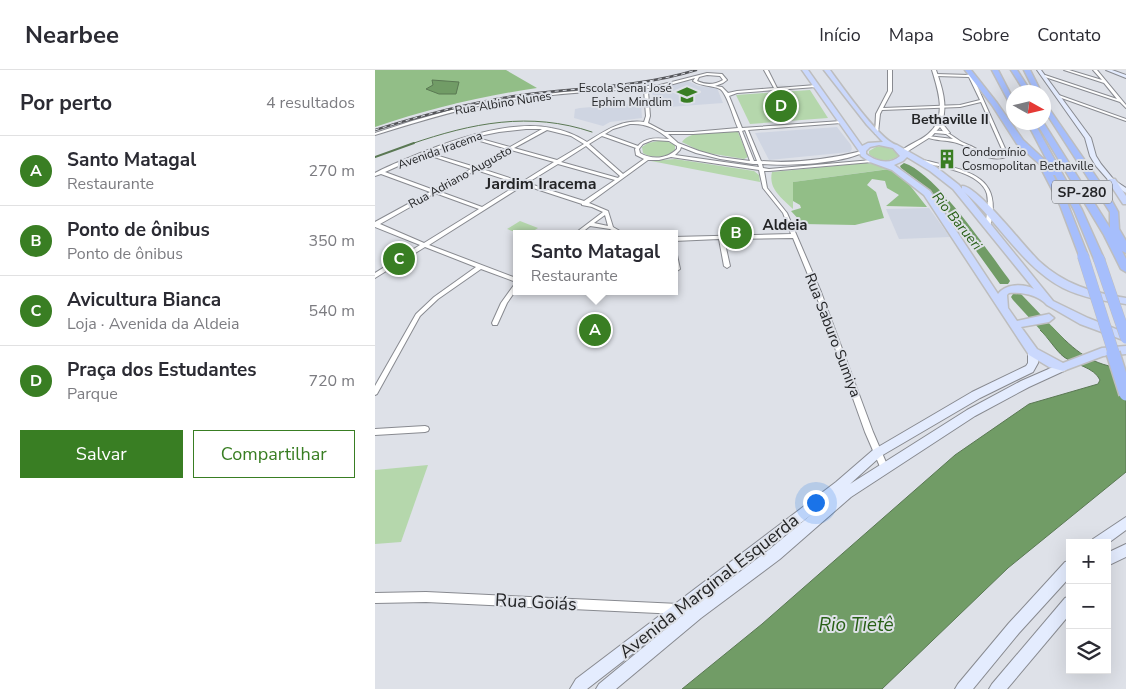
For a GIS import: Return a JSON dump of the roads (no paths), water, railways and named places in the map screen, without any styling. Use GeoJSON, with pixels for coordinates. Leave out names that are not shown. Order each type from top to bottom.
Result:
{"type":"FeatureCollection","features":[{"type":"Feature","properties":{"kind":"highway"},"geometry":{"type":"LineString","coordinates":[[998,70],[1007,85]]}},
{"type":"Feature","properties":{"kind":"highway"},"geometry":{"type":"LineString","coordinates":[[998,70],[1006,88]]}},
{"type":"Feature","properties":{"kind":"highway"},"geometry":{"type":"LineString","coordinates":[[1011,70],[1012,79],[1016,85]]}},
{"type":"Feature","properties":{"kind":"highway"},"geometry":{"type":"LineString","coordinates":[[1011,70],[1022,85]]}},
{"type":"Feature","properties":{"kind":"highway"},"geometry":{"type":"LineString","coordinates":[[1027,70],[1034,85]]}},
{"type":"Feature","properties":{"kind":"highway"},"geometry":{"type":"LineString","coordinates":[[969,72],[995,104],[1015,135],[1060,178]]}},
{"type":"Feature","properties":{"kind":"highway"},"geometry":{"type":"LineString","coordinates":[[1051,114],[1104,194],[1114,212],[1115,229]]}},
{"type":"Feature","properties":{"kind":"highway"},"geometry":{"type":"LineString","coordinates":[[1027,130],[1064,205],[1083,256],[1126,394]]}},
{"type":"Feature","properties":{"kind":"highway","name":"SP-280"},"geometry":{"type":"LineString","coordinates":[[1034,130],[1078,210],[1099,259],[1126,337]]}},
{"type":"Feature","properties":{"kind":"highway","name":"SP-280"},"geometry":{"type":"LineString","coordinates":[[1044,130],[1109,235],[1124,266]]}},
{"type":"Feature","properties":{"kind":"highway"},"geometry":{"type":"LineString","coordinates":[[1050,130],[1115,229],[1126,250]]}},
{"type":"Feature","properties":{"kind":"main road"},"geometry":{"type":"LineString","coordinates":[[805,70],[865,157],[872,161],[885,163],[900,161],[904,156],[903,149]]}},
{"type":"Feature","properties":{"kind":"main road"},"geometry":{"type":"LineString","coordinates":[[827,70],[876,131],[889,144]]}},
{"type":"Feature","properties":{"kind":"main road"},"geometry":{"type":"LineString","coordinates":[[1039,70],[1088,138],[1093,156],[1126,202]]}},
{"type":"Feature","properties":{"kind":"main road"},"geometry":{"type":"LineString","coordinates":[[1108,70],[1126,76]]}},
{"type":"Feature","properties":{"kind":"main road"},"geometry":{"type":"LineString","coordinates":[[862,152],[869,144],[889,144],[903,149],[956,187],[1051,303]]}},
{"type":"Feature","properties":{"kind":"main road"},"geometry":{"type":"LineString","coordinates":[[920,161],[967,190],[1045,271],[1059,282],[1087,294],[1126,302]]}},
{"type":"Feature","properties":{"kind":"main road"},"geometry":{"type":"LineString","coordinates":[[885,163],[895,168],[927,193],[1005,311],[1020,324],[1033,352],[1053,364],[1065,366]]}},
{"type":"Feature","properties":{"kind":"main road"},"geometry":{"type":"LineString","coordinates":[[1112,181],[1126,191]]}},
{"type":"Feature","properties":{"kind":"main road"},"geometry":{"type":"LineString","coordinates":[[985,282],[997,287],[1019,284],[1025,277],[1024,271]]}},
{"type":"Feature","properties":{"kind":"main road"},"geometry":{"type":"LineString","coordinates":[[1005,311],[1002,299],[1003,292],[1006,290],[1026,289],[1084,321],[1126,337]]}},
{"type":"Feature","properties":{"kind":"main road"},"geometry":{"type":"LineString","coordinates":[[1020,324],[1049,318]]}},
{"type":"Feature","properties":{"kind":"main road","name":"Avenida Marginal Esquerda"},"geometry":{"type":"LineString","coordinates":[[604,689],[696,612],[775,554],[847,493],[884,467],[987,404],[1065,366],[1110,351],[1126,350]]}},
{"type":"Feature","properties":{"kind":"main road","name":"Avenida Marginal Esquerda"},"geometry":{"type":"LineString","coordinates":[[578,689],[581,684],[678,608],[840,486],[877,453],[977,395],[1030,369],[1033,363],[1033,352]]}},
{"type":"Feature","properties":{"kind":"main road"},"geometry":{"type":"LineString","coordinates":[[1104,539],[1126,523]]}},
{"type":"Feature","properties":{"kind":"main road"},"geometry":{"type":"LineString","coordinates":[[1111,558],[1126,550]]}},
{"type":"Feature","properties":{"kind":"main road"},"geometry":{"type":"LineString","coordinates":[[963,689],[1020,621],[1066,571]]}},
{"type":"Feature","properties":{"kind":"main road"},"geometry":{"type":"LineString","coordinates":[[997,689],[1066,608]]}},
{"type":"Feature","properties":{"kind":"street"},"geometry":{"type":"LineString","coordinates":[[646,123],[648,116],[645,91],[718,70]]}},
{"type":"Feature","properties":{"kind":"street"},"geometry":{"type":"LineString","coordinates":[[766,70],[776,89]]}},
{"type":"Feature","properties":{"kind":"street"},"geometry":{"type":"LineString","coordinates":[[876,131],[877,118],[890,91],[890,70]]}},
{"type":"Feature","properties":{"kind":"street"},"geometry":{"type":"LineString","coordinates":[[1066,70],[1105,82]]}},
{"type":"Feature","properties":{"kind":"street"},"geometry":{"type":"LineString","coordinates":[[1095,70],[1126,107]]}},
{"type":"Feature","properties":{"kind":"street"},"geometry":{"type":"LineString","coordinates":[[725,72],[725,79],[730,90],[737,92]]}},
{"type":"Feature","properties":{"kind":"street"},"geometry":{"type":"LineString","coordinates":[[903,149],[928,137],[940,124],[942,106],[935,72],[969,72],[1006,154],[1003,158],[992,157],[961,143],[947,133],[940,124]]}},
{"type":"Feature","properties":{"kind":"street"},"geometry":{"type":"LineString","coordinates":[[695,80],[696,77],[703,74],[716,74],[725,79]]}},
{"type":"Feature","properties":{"kind":"street"},"geometry":{"type":"LineString","coordinates":[[1044,76],[1121,101]]}},
{"type":"Feature","properties":{"kind":"street"},"geometry":{"type":"LineString","coordinates":[[711,86],[721,84],[725,79]]}},
{"type":"Feature","properties":{"kind":"street"},"geometry":{"type":"LineString","coordinates":[[683,80],[695,80],[700,84],[722,89],[727,96],[753,163]]}},
{"type":"Feature","properties":{"kind":"street","name":"Rua Albino Nunes"},"geometry":{"type":"LineString","coordinates":[[375,134],[440,114],[505,100],[554,94],[659,86]]}},
{"type":"Feature","properties":{"kind":"street"},"geometry":{"type":"LineString","coordinates":[[727,96],[737,92],[816,86]]}},
{"type":"Feature","properties":{"kind":"street","name":"Rua Albino Nunes"},"geometry":{"type":"LineString","coordinates":[[634,88],[645,91]]}},
{"type":"Feature","properties":{"kind":"street"},"geometry":{"type":"LineString","coordinates":[[1057,95],[1126,120]]}},
{"type":"Feature","properties":{"kind":"street"},"geometry":{"type":"LineString","coordinates":[[881,109],[971,104],[982,101]]}},
{"type":"Feature","properties":{"kind":"street"},"geometry":{"type":"LineString","coordinates":[[883,104],[893,108]]}},
{"type":"Feature","properties":{"kind":"street"},"geometry":{"type":"LineString","coordinates":[[971,104],[985,107]]}},
{"type":"Feature","properties":{"kind":"street"},"geometry":{"type":"LineString","coordinates":[[665,134],[841,122]]}},
{"type":"Feature","properties":{"kind":"street"},"geometry":{"type":"LineString","coordinates":[[375,276],[601,134],[624,124],[646,123],[677,143],[701,154],[753,163],[761,167],[838,158],[862,152]]}},
{"type":"Feature","properties":{"kind":"street","name":"Avenida Iracema"},"geometry":{"type":"LineString","coordinates":[[377,173],[426,152],[470,137],[509,129],[545,129],[570,134],[586,144],[623,176]]}},
{"type":"Feature","properties":{"kind":"street","name":"Rua Adriano Augusto"},"geometry":{"type":"LineString","coordinates":[[375,224],[545,129]]}},
{"type":"Feature","properties":{"kind":"street","name":"Rua Saburo Sumiya"},"geometry":{"type":"LineString","coordinates":[[746,129],[761,167],[765,188],[785,214],[821,301],[877,453],[884,467]]}},
{"type":"Feature","properties":{"kind":"street"},"geometry":{"type":"LineString","coordinates":[[934,132],[947,133]]}},
{"type":"Feature","properties":{"kind":"street"},"geometry":{"type":"LineString","coordinates":[[677,143],[681,138],[693,133]]}},
{"type":"Feature","properties":{"kind":"street"},"geometry":{"type":"LineString","coordinates":[[601,134],[637,147]]}},
{"type":"Feature","properties":{"kind":"street"},"geometry":{"type":"LineString","coordinates":[[470,137],[618,179]]}},
{"type":"Feature","properties":{"kind":"street"},"geometry":{"type":"LineString","coordinates":[[928,137],[961,143]]}},
{"type":"Feature","properties":{"kind":"street"},"geometry":{"type":"LineString","coordinates":[[637,147],[643,142],[655,139],[677,143]]}},
{"type":"Feature","properties":{"kind":"street"},"geometry":{"type":"LineString","coordinates":[[637,147],[638,154],[647,158],[660,159],[671,156],[679,150],[677,143]]}},
{"type":"Feature","properties":{"kind":"street"},"geometry":{"type":"LineString","coordinates":[[426,152],[601,209],[605,212],[611,228]]}},
{"type":"Feature","properties":{"kind":"street"},"geometry":{"type":"LineString","coordinates":[[671,156],[761,167],[872,161]]}},
{"type":"Feature","properties":{"kind":"street"},"geometry":{"type":"LineString","coordinates":[[584,204],[647,158]]}},
{"type":"Feature","properties":{"kind":"street"},"geometry":{"type":"LineString","coordinates":[[920,161],[959,171],[982,182],[989,194],[990,212],[988,226]]}},
{"type":"Feature","properties":{"kind":"street"},"geometry":{"type":"LineString","coordinates":[[377,173],[483,209]]}},
{"type":"Feature","properties":{"kind":"street"},"geometry":{"type":"LineString","coordinates":[[581,230],[605,212]]}},
{"type":"Feature","properties":{"kind":"street"},"geometry":{"type":"LineString","coordinates":[[375,224],[513,279]]}},
{"type":"Feature","properties":{"kind":"street"},"geometry":{"type":"LineString","coordinates":[[589,224],[615,230]]}},
{"type":"Feature","properties":{"kind":"street"},"geometry":{"type":"LineString","coordinates":[[678,239],[793,236]]}},
{"type":"Feature","properties":{"kind":"street"},"geometry":{"type":"LineString","coordinates":[[721,238],[727,266]]}},
{"type":"Feature","properties":{"kind":"street"},"geometry":{"type":"LineString","coordinates":[[375,392],[418,315],[436,298],[480,267]]}},
{"type":"Feature","properties":{"kind":"street"},"geometry":{"type":"LineString","coordinates":[[495,323],[513,291]]}},
{"type":"Feature","properties":{"kind":"street"},"geometry":{"type":"LineString","coordinates":[[375,432],[425,429]]}},
{"type":"Feature","properties":{"kind":"street","name":"Rua Goiás"},"geometry":{"type":"LineString","coordinates":[[375,598],[426,597],[678,608],[696,612]]}},
{"type":"Feature","properties":{"kind":"water"},"geometry":{"type":"Polygon","coordinates":[[[432,80],[459,82],[456,94],[439,94],[426,89],[433,85],[432,80]]]}},
{"type":"Feature","properties":{"kind":"water","name":"Rio Tietê"},"geometry":{"type":"Polygon","coordinates":[[[1052,327],[1069,344],[1085,356],[1103,364],[1126,369],[1126,472],[1008,568],[882,689],[682,689],[762,624],[955,455],[1029,404],[1098,384],[1100,380],[1093,372],[1064,357],[1040,330],[1052,327]]]}},
{"type":"Feature","properties":{"kind":"waterway"},"geometry":{"type":"LineString","coordinates":[[412,144],[456,130],[501,122],[546,122],[592,132]]}},
{"type":"Feature","properties":{"kind":"waterway"},"geometry":{"type":"LineString","coordinates":[[375,157],[412,144]]}},
{"type":"Feature","properties":{"kind":"waterway","name":"Rio Barueri"},"geometry":{"type":"LineString","coordinates":[[904,166],[929,185],[944,200],[1004,281]]}},
{"type":"Feature","properties":{"kind":"waterway","name":"Rio Barueri"},"geometry":{"type":"LineString","coordinates":[[1017,297],[1059,342]]}},
{"type":"Feature","properties":{"kind":"railway"},"geometry":{"type":"LineString","coordinates":[[375,130],[436,112],[497,99],[637,83],[696,70]]}},
{"type":"Feature","properties":{"kind":"place","name":"Escola Senai José Ephim Mindlim"},"geometry":{"type":"Point","coordinates":[687,95]}},
{"type":"Feature","properties":{"kind":"place","name":"Praça dos Estudantes"},"geometry":{"type":"Point","coordinates":[781,106]}},
{"type":"Feature","properties":{"kind":"place","name":"Condomínio Cosmopolitan Bethaville"},"geometry":{"type":"Point","coordinates":[947,159]}},
{"type":"Feature","properties":{"kind":"place","name":"Ponto de ônibus"},"geometry":{"type":"Point","coordinates":[736,233]}},
{"type":"Feature","properties":{"kind":"place","name":"Avicultura Bianca"},"geometry":{"type":"Point","coordinates":[399,259]}},
{"type":"Feature","properties":{"kind":"place","name":"Santo Matagal"},"geometry":{"type":"Point","coordinates":[595,330]}},
{"type":"Feature","properties":{"kind":"district","name":"Bethaville II"},"geometry":{"type":"Point","coordinates":[950,119]}},
{"type":"Feature","properties":{"kind":"district","name":"Jardim Iracema"},"geometry":{"type":"Point","coordinates":[541,184]}},
{"type":"Feature","properties":{"kind":"district","name":"Aldeia"},"geometry":{"type":"Point","coordinates":[785,225]}}]}
